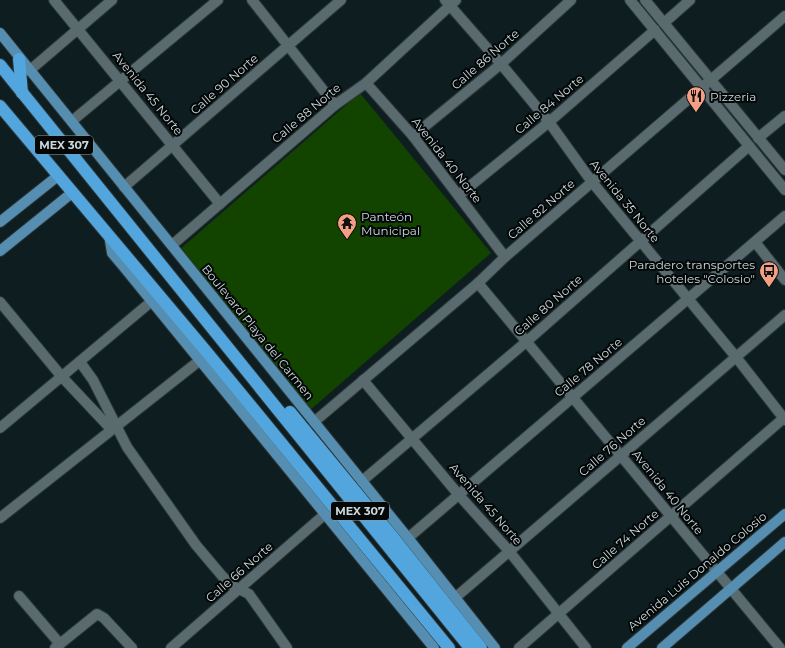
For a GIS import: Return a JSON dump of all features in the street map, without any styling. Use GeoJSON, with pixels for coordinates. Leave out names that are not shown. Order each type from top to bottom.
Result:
{"type":"FeatureCollection","features":[{"type":"Feature","properties":{"kind":"highway"},"geometry":{"type":"LineString","coordinates":[[19,58],[22,93]]}},
{"type":"Feature","properties":{"kind":"highway","name":"MEX 307"},"geometry":{"type":"LineString","coordinates":[[0,65],[470,648]]}},
{"type":"Feature","properties":{"kind":"highway","name":"MEX 307"},"geometry":{"type":"LineString","coordinates":[[0,106],[235,386],[449,648]]}},
{"type":"Feature","properties":{"kind":"highway"},"geometry":{"type":"LineString","coordinates":[[128,225],[142,232],[392,536],[481,648]]}},
{"type":"Feature","properties":{"kind":"main road","name":"Boulevard Playa del Carmen"},"geometry":{"type":"LineString","coordinates":[[0,33],[29,71],[72,121],[456,597],[495,648]]}},
{"type":"Feature","properties":{"kind":"main road"},"geometry":{"type":"LineString","coordinates":[[0,222],[59,175]]}},
{"type":"Feature","properties":{"kind":"main road"},"geometry":{"type":"LineString","coordinates":[[0,251],[73,192]]}},
{"type":"Feature","properties":{"kind":"main road"},"geometry":{"type":"LineString","coordinates":[[109,235],[112,253],[434,648]]}},
{"type":"Feature","properties":{"kind":"main road","name":"Avenida Luis Donaldo Colosio"},"geometry":{"type":"LineString","coordinates":[[627,648],[785,514]]}},
{"type":"Feature","properties":{"kind":"main road"},"geometry":{"type":"LineString","coordinates":[[662,648],[785,542]]}},
{"type":"Feature","properties":{"kind":"street","name":"Avenida 45 Norte"},"geometry":{"type":"LineString","coordinates":[[54,0],[79,28],[120,82],[220,204]]}},
{"type":"Feature","properties":{"kind":"street"},"geometry":{"type":"LineString","coordinates":[[29,71],[112,0]]}},
{"type":"Feature","properties":{"kind":"street"},"geometry":{"type":"LineString","coordinates":[[72,121],[218,0]]}},
{"type":"Feature","properties":{"kind":"street"},"geometry":{"type":"LineString","coordinates":[[252,0],[290,45],[335,105]]}},
{"type":"Feature","properties":{"kind":"street","name":"Calle 90 Norte"},"geometry":{"type":"LineString","coordinates":[[124,187],[341,0]]}},
{"type":"Feature","properties":{"kind":"street","name":"Calle 86 Norte"},"geometry":{"type":"LineString","coordinates":[[413,136],[501,64],[571,0]]}},
{"type":"Feature","properties":{"kind":"street"},"geometry":{"type":"LineString","coordinates":[[630,0],[785,190]]}},
{"type":"Feature","properties":{"kind":"street"},"geometry":{"type":"LineString","coordinates":[[645,0],[785,170]]}},
{"type":"Feature","properties":{"kind":"street"},"geometry":{"type":"LineString","coordinates":[[664,23],[690,0]]}},
{"type":"Feature","properties":{"kind":"street","name":"Avenida 35 Norte"},"geometry":{"type":"LineString","coordinates":[[450,2],[549,122],[592,182],[785,419]]}},
{"type":"Feature","properties":{"kind":"street","name":"Calle 88 Norte"},"geometry":{"type":"LineString","coordinates":[[172,245],[335,105],[366,83],[450,2]]}},
{"type":"Feature","properties":{"kind":"street","name":"Calle 82 Norte"},"geometry":{"type":"LineString","coordinates":[[314,422],[478,283],[505,257],[785,16]]}},
{"type":"Feature","properties":{"kind":"street","name":"Calle 84 Norte"},"geometry":{"type":"LineString","coordinates":[[458,195],[549,122],[655,30]]}},
{"type":"Feature","properties":{"kind":"street","name":"Avenida 40 Norte"},"geometry":{"type":"LineString","coordinates":[[366,83],[413,136],[505,257]]}},
{"type":"Feature","properties":{"kind":"street"},"geometry":{"type":"LineString","coordinates":[[758,138],[785,116]]}},
{"type":"Feature","properties":{"kind":"street","name":"Calle 80 Norte"},"geometry":{"type":"LineString","coordinates":[[362,481],[526,342],[749,146]]}},
{"type":"Feature","properties":{"kind":"street","name":"Calle 78 Norte"},"geometry":{"type":"LineString","coordinates":[[408,538],[785,216]]}},
{"type":"Feature","properties":{"kind":"street"},"geometry":{"type":"LineString","coordinates":[[755,242],[785,280]]}},
{"type":"Feature","properties":{"kind":"street","name":"Avenida 40 Norte"},"geometry":{"type":"LineString","coordinates":[[478,283],[780,648]]}},
{"type":"Feature","properties":{"kind":"street"},"geometry":{"type":"LineString","coordinates":[[0,302],[62,376],[114,427]]}},
{"type":"Feature","properties":{"kind":"street"},"geometry":{"type":"LineString","coordinates":[[0,428],[152,302]]}},
{"type":"Feature","properties":{"kind":"street","name":"Calle 76 Norte"},"geometry":{"type":"LineString","coordinates":[[456,597],[785,315]]}},
{"type":"Feature","properties":{"kind":"street"},"geometry":{"type":"LineString","coordinates":[[0,518],[199,361]]}},
{"type":"Feature","properties":{"kind":"street"},"geometry":{"type":"LineString","coordinates":[[80,362],[93,380],[114,427],[142,470],[196,545],[223,577],[233,586],[250,594],[287,648]]}},
{"type":"Feature","properties":{"kind":"street","name":"Avenida 45 Norte"},"geometry":{"type":"LineString","coordinates":[[363,380],[458,494],[509,551],[586,648]]}},
{"type":"Feature","properties":{"kind":"street","name":"Calle 74 Norte"},"geometry":{"type":"LineString","coordinates":[[519,648],[785,419]]}},
{"type":"Feature","properties":{"kind":"street","name":"Calle 66 Norte"},"geometry":{"type":"LineString","coordinates":[[171,648],[324,514]]}},
{"type":"Feature","properties":{"kind":"street"},"geometry":{"type":"LineString","coordinates":[[19,596],[58,646],[97,614],[104,618],[132,648]]}},
{"type":"Feature","properties":{"kind":"green space"},"geometry":{"type":"Polygon","coordinates":[[[360,93],[491,253],[309,411],[179,250],[360,93]]]}},
{"type":"Feature","properties":{"kind":"place","name":"Pizzeria"},"geometry":{"type":"Point","coordinates":[696,113]}},
{"type":"Feature","properties":{"kind":"place","name":"Panteón Municipal"},"geometry":{"type":"Point","coordinates":[347,240]}},
{"type":"Feature","properties":{"kind":"place","name":"Paradero transportes hoteles \"Colosio\""},"geometry":{"type":"Point","coordinates":[769,288]}}]}
